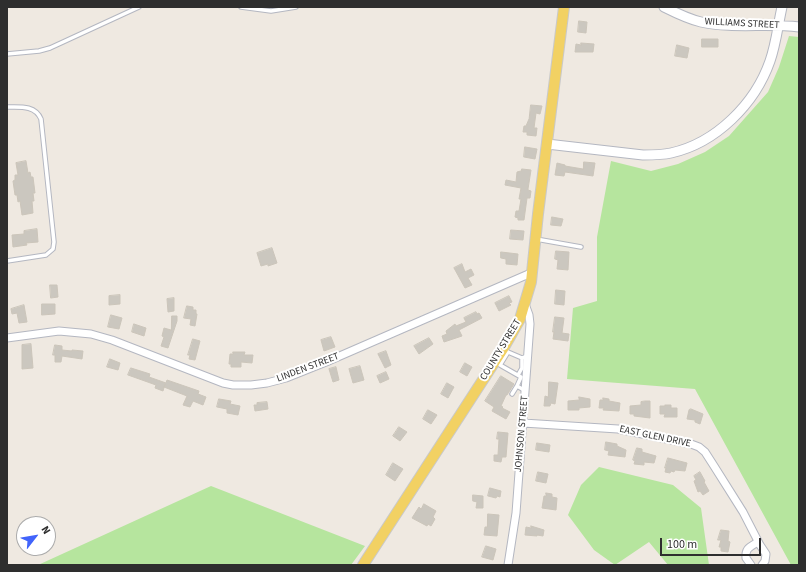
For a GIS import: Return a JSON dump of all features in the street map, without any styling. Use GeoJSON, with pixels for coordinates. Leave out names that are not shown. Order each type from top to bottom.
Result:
{"type":"FeatureCollection","features":[{"type":"Feature","properties":{"kind":"main road","name":"COUNTY STREET"},"geometry":{"type":"LineString","coordinates":[[363,565],[506,351],[525,304],[531,282],[564,7]]}},
{"type":"Feature","properties":{"kind":"street","name":"WILLIAMS STREET"},"geometry":{"type":"LineString","coordinates":[[664,7],[692,20],[707,23],[727,25],[779,25],[799,28]]}},
{"type":"Feature","properties":{"kind":"street"},"geometry":{"type":"LineString","coordinates":[[547,144],[643,156],[670,153],[695,144],[729,122],[755,93],[771,60],[782,7]]}},
{"type":"Feature","properties":{"kind":"street","name":"LINDEN STREET"},"geometry":{"type":"LineString","coordinates":[[7,338],[59,331],[91,334],[112,340],[223,383],[239,386],[259,384],[286,378],[317,366],[531,273]]}},
{"type":"Feature","properties":{"kind":"street","name":"JOHNSON STREET"},"geometry":{"type":"LineString","coordinates":[[508,565],[516,512],[526,390],[525,357],[530,324],[529,315],[525,304]]}},
{"type":"Feature","properties":{"kind":"street","name":"EAST GLEN DRIVE"},"geometry":{"type":"LineString","coordinates":[[523,423],[618,429],[699,447],[719,473],[766,554],[765,561],[762,565]]}},
{"type":"Feature","properties":{"kind":"street"},"geometry":{"type":"LineString","coordinates":[[751,565],[746,558],[746,551],[749,546],[758,542]]}},
{"type":"Feature","properties":{"kind":"lane"},"geometry":{"type":"LineString","coordinates":[[7,54],[39,51],[50,48],[139,7]]}},
{"type":"Feature","properties":{"kind":"lane"},"geometry":{"type":"LineString","coordinates":[[241,7],[271,11],[296,7]]}},
{"type":"Feature","properties":{"kind":"lane"},"geometry":{"type":"LineString","coordinates":[[7,107],[32,109],[41,119],[54,242],[53,249],[46,255],[7,261]]}},
{"type":"Feature","properties":{"kind":"lane"},"geometry":{"type":"LineString","coordinates":[[535,239],[581,247]]}},
{"type":"Feature","properties":{"kind":"lane"},"geometry":{"type":"LineString","coordinates":[[512,394],[521,377],[500,365],[506,351],[525,357],[518,375]]}},
{"type":"Feature","properties":{"kind":"lane"},"geometry":{"type":"LineString","coordinates":[[517,386],[526,390]]}},
{"type":"Feature","properties":{"kind":"green space"},"geometry":{"type":"Polygon","coordinates":[[[789,36],[799,37],[799,565],[791,565],[695,389],[567,379],[573,308],[597,301],[597,237],[611,161],[651,171],[678,164],[705,152],[729,136],[768,92],[779,67],[789,36]]]}},
{"type":"Feature","properties":{"kind":"green space"},"geometry":{"type":"Polygon","coordinates":[[[599,467],[673,485],[701,508],[709,565],[668,565],[649,542],[615,565],[594,550],[568,515],[581,485],[599,467]]]}},
{"type":"Feature","properties":{"kind":"green space"},"geometry":{"type":"Polygon","coordinates":[[[211,486],[365,546],[351,565],[38,565],[211,486]]]}},
{"type":"Feature","properties":{"kind":"building"},"geometry":{"type":"Polygon","coordinates":[[[579,21],[587,22],[586,33],[578,32],[579,21]]]}},
{"type":"Feature","properties":{"kind":"building"},"geometry":{"type":"Polygon","coordinates":[[[702,39],[718,39],[718,47],[702,47],[702,39]]]}},
{"type":"Feature","properties":{"kind":"building"},"geometry":{"type":"Polygon","coordinates":[[[581,43],[594,44],[593,52],[575,52],[576,44],[581,45],[581,43]]]}},
{"type":"Feature","properties":{"kind":"building"},"geometry":{"type":"Polygon","coordinates":[[[677,45],[689,48],[687,58],[675,56],[677,45]]]}},
{"type":"Feature","properties":{"kind":"building"},"geometry":{"type":"Polygon","coordinates":[[[531,105],[542,106],[540,114],[536,113],[534,128],[537,128],[536,136],[527,135],[527,132],[523,132],[524,126],[526,126],[529,119],[531,105]]]}},
{"type":"Feature","properties":{"kind":"building"},"geometry":{"type":"Polygon","coordinates":[[[525,147],[537,149],[535,159],[524,157],[525,147]]]}},
{"type":"Feature","properties":{"kind":"building"},"geometry":{"type":"Polygon","coordinates":[[[26,161],[28,173],[30,172],[31,177],[33,177],[35,193],[33,193],[34,201],[32,201],[33,213],[22,215],[20,201],[18,202],[17,195],[15,195],[13,181],[15,180],[15,175],[18,175],[16,163],[26,161]]]}},
{"type":"Feature","properties":{"kind":"building"},"geometry":{"type":"Polygon","coordinates":[[[584,162],[595,163],[593,176],[565,172],[564,176],[555,175],[557,163],[583,169],[584,162]]]}},
{"type":"Feature","properties":{"kind":"building"},"geometry":{"type":"Polygon","coordinates":[[[522,169],[531,170],[528,190],[531,191],[530,198],[527,198],[524,220],[518,220],[518,218],[515,217],[516,211],[519,211],[521,188],[505,185],[506,180],[516,182],[517,172],[521,171],[522,169]]]}},
{"type":"Feature","properties":{"kind":"building"},"geometry":{"type":"Polygon","coordinates":[[[552,217],[563,219],[561,226],[551,225],[552,217]]]}},
{"type":"Feature","properties":{"kind":"building"},"geometry":{"type":"Polygon","coordinates":[[[37,229],[38,242],[26,243],[27,245],[13,247],[12,235],[24,234],[24,231],[37,229]]]}},
{"type":"Feature","properties":{"kind":"building"},"geometry":{"type":"Polygon","coordinates":[[[511,230],[524,231],[523,240],[510,239],[511,230]]]}},
{"type":"Feature","properties":{"kind":"building"},"geometry":{"type":"Polygon","coordinates":[[[272,248],[277,263],[268,266],[268,264],[261,266],[257,253],[272,248]]]}},
{"type":"Feature","properties":{"kind":"building"},"geometry":{"type":"Polygon","coordinates":[[[556,251],[569,252],[568,270],[557,269],[558,260],[555,259],[556,251]]]}},
{"type":"Feature","properties":{"kind":"building"},"geometry":{"type":"Polygon","coordinates":[[[501,252],[518,254],[517,265],[506,264],[506,259],[501,258],[501,252]]]}},
{"type":"Feature","properties":{"kind":"building"},"geometry":{"type":"Polygon","coordinates":[[[462,264],[465,272],[471,269],[474,275],[468,278],[472,285],[465,288],[454,268],[462,264]]]}},
{"type":"Feature","properties":{"kind":"building"},"geometry":{"type":"Polygon","coordinates":[[[50,285],[57,285],[58,297],[51,298],[50,285]]]}},
{"type":"Feature","properties":{"kind":"building"},"geometry":{"type":"Polygon","coordinates":[[[556,290],[565,291],[564,305],[555,304],[556,290]]]}},
{"type":"Feature","properties":{"kind":"building"},"geometry":{"type":"Polygon","coordinates":[[[120,295],[120,304],[109,305],[109,296],[120,295]]]}},
{"type":"Feature","properties":{"kind":"building"},"geometry":{"type":"Polygon","coordinates":[[[509,296],[512,302],[509,303],[511,305],[499,311],[495,303],[509,296]]]}},
{"type":"Feature","properties":{"kind":"building"},"geometry":{"type":"Polygon","coordinates":[[[174,298],[174,311],[168,312],[167,299],[174,298]]]}},
{"type":"Feature","properties":{"kind":"building"},"geometry":{"type":"Polygon","coordinates":[[[42,304],[55,304],[55,314],[42,315],[42,304]]]}},
{"type":"Feature","properties":{"kind":"building"},"geometry":{"type":"Polygon","coordinates":[[[24,305],[27,322],[19,323],[17,313],[12,314],[11,309],[24,305]]]}},
{"type":"Feature","properties":{"kind":"building"},"geometry":{"type":"Polygon","coordinates":[[[187,306],[193,307],[193,310],[196,310],[197,314],[195,326],[190,325],[191,319],[184,318],[187,306]]]}},
{"type":"Feature","properties":{"kind":"building"},"geometry":{"type":"Polygon","coordinates":[[[476,312],[477,314],[479,313],[482,318],[459,330],[462,336],[444,342],[442,336],[447,334],[446,331],[455,324],[456,326],[466,322],[464,318],[476,312]]]}},
{"type":"Feature","properties":{"kind":"building"},"geometry":{"type":"Polygon","coordinates":[[[111,315],[122,318],[119,329],[108,327],[111,315]]]}},
{"type":"Feature","properties":{"kind":"building"},"geometry":{"type":"Polygon","coordinates":[[[172,316],[177,316],[177,321],[168,348],[161,346],[164,337],[162,336],[164,328],[171,330],[172,316]]]}},
{"type":"Feature","properties":{"kind":"building"},"geometry":{"type":"Polygon","coordinates":[[[555,317],[564,318],[562,333],[569,334],[568,341],[553,339],[555,317]]]}},
{"type":"Feature","properties":{"kind":"building"},"geometry":{"type":"Polygon","coordinates":[[[134,324],[146,328],[144,336],[132,332],[134,324]]]}},
{"type":"Feature","properties":{"kind":"building"},"geometry":{"type":"Polygon","coordinates":[[[331,337],[335,347],[324,351],[321,340],[331,337]]]}},
{"type":"Feature","properties":{"kind":"building"},"geometry":{"type":"Polygon","coordinates":[[[429,338],[433,344],[419,354],[414,346],[429,338]]]}},
{"type":"Feature","properties":{"kind":"building"},"geometry":{"type":"Polygon","coordinates":[[[193,339],[200,341],[195,360],[189,359],[190,355],[188,355],[193,339]]]}},
{"type":"Feature","properties":{"kind":"building"},"geometry":{"type":"Polygon","coordinates":[[[31,344],[33,368],[22,369],[22,345],[31,344]]]}},
{"type":"Feature","properties":{"kind":"building"},"geometry":{"type":"Polygon","coordinates":[[[55,345],[62,346],[62,350],[83,351],[82,359],[62,356],[61,362],[55,362],[55,355],[53,355],[55,345]]]}},
{"type":"Feature","properties":{"kind":"building"},"geometry":{"type":"Polygon","coordinates":[[[386,351],[391,365],[385,368],[378,354],[386,351]]]}},
{"type":"Feature","properties":{"kind":"building"},"geometry":{"type":"Polygon","coordinates":[[[233,352],[245,352],[244,355],[253,355],[252,363],[241,362],[241,367],[231,367],[231,364],[229,364],[230,354],[233,354],[233,352]]]}},
{"type":"Feature","properties":{"kind":"building"},"geometry":{"type":"Polygon","coordinates":[[[110,359],[120,363],[118,370],[107,367],[110,359]]]}},
{"type":"Feature","properties":{"kind":"building"},"geometry":{"type":"Polygon","coordinates":[[[465,363],[472,367],[467,376],[460,372],[465,363]]]}},
{"type":"Feature","properties":{"kind":"building"},"geometry":{"type":"Polygon","coordinates":[[[360,366],[364,380],[353,383],[349,369],[360,366]]]}},
{"type":"Feature","properties":{"kind":"building"},"geometry":{"type":"Polygon","coordinates":[[[336,367],[339,380],[333,382],[329,369],[336,367]]]}},
{"type":"Feature","properties":{"kind":"building"},"geometry":{"type":"Polygon","coordinates":[[[131,368],[150,374],[149,377],[166,383],[167,380],[199,391],[198,394],[206,397],[203,405],[193,401],[190,407],[183,405],[187,396],[164,387],[163,391],[155,388],[156,385],[128,375],[131,368]]]}},
{"type":"Feature","properties":{"kind":"building"},"geometry":{"type":"Polygon","coordinates":[[[386,372],[389,379],[380,383],[377,376],[386,372]]]}},
{"type":"Feature","properties":{"kind":"building"},"geometry":{"type":"Polygon","coordinates":[[[501,376],[514,384],[506,395],[501,406],[510,412],[506,419],[492,411],[494,407],[485,401],[501,376]]]}},
{"type":"Feature","properties":{"kind":"building"},"geometry":{"type":"Polygon","coordinates":[[[549,382],[558,383],[555,404],[551,403],[550,406],[544,406],[545,396],[548,397],[549,382]]]}},
{"type":"Feature","properties":{"kind":"building"},"geometry":{"type":"Polygon","coordinates":[[[447,383],[454,387],[448,398],[441,394],[447,383]]]}},
{"type":"Feature","properties":{"kind":"building"},"geometry":{"type":"Polygon","coordinates":[[[579,397],[590,399],[590,407],[579,408],[579,410],[568,410],[568,401],[579,400],[579,397]]]}},
{"type":"Feature","properties":{"kind":"building"},"geometry":{"type":"Polygon","coordinates":[[[603,398],[620,403],[619,411],[603,410],[604,408],[599,408],[600,400],[603,400],[603,398]]]}},
{"type":"Feature","properties":{"kind":"building"},"geometry":{"type":"Polygon","coordinates":[[[219,399],[231,401],[230,404],[240,406],[238,415],[227,413],[227,409],[217,407],[219,399]]]}},
{"type":"Feature","properties":{"kind":"building"},"geometry":{"type":"Polygon","coordinates":[[[650,401],[650,418],[630,414],[630,406],[641,405],[641,402],[650,401]]]}},
{"type":"Feature","properties":{"kind":"building"},"geometry":{"type":"Polygon","coordinates":[[[267,402],[268,409],[255,411],[254,405],[257,405],[257,403],[267,402]]]}},
{"type":"Feature","properties":{"kind":"building"},"geometry":{"type":"Polygon","coordinates":[[[671,405],[671,408],[677,408],[677,417],[664,417],[665,414],[660,414],[660,406],[671,405]]]}},
{"type":"Feature","properties":{"kind":"building"},"geometry":{"type":"Polygon","coordinates":[[[691,409],[703,414],[700,424],[695,422],[695,420],[687,419],[689,410],[691,409]]]}},
{"type":"Feature","properties":{"kind":"building"},"geometry":{"type":"Polygon","coordinates":[[[428,410],[437,415],[431,424],[423,419],[428,410]]]}},
{"type":"Feature","properties":{"kind":"building"},"geometry":{"type":"Polygon","coordinates":[[[399,427],[407,432],[400,441],[393,436],[399,427]]]}},
{"type":"Feature","properties":{"kind":"building"},"geometry":{"type":"Polygon","coordinates":[[[498,432],[508,433],[506,457],[502,457],[501,462],[494,461],[494,455],[498,455],[498,432]]]}},
{"type":"Feature","properties":{"kind":"building"},"geometry":{"type":"Polygon","coordinates":[[[606,442],[617,444],[617,446],[626,450],[625,457],[608,455],[609,451],[605,450],[606,442]]]}},
{"type":"Feature","properties":{"kind":"building"},"geometry":{"type":"Polygon","coordinates":[[[537,443],[550,445],[549,452],[536,450],[537,443]]]}},
{"type":"Feature","properties":{"kind":"building"},"geometry":{"type":"Polygon","coordinates":[[[637,448],[642,449],[642,452],[656,456],[654,463],[644,462],[644,465],[634,464],[635,461],[633,460],[637,448]]]}},
{"type":"Feature","properties":{"kind":"building"},"geometry":{"type":"Polygon","coordinates":[[[668,458],[687,463],[685,471],[675,470],[674,472],[671,471],[670,473],[665,472],[668,458]]]}},
{"type":"Feature","properties":{"kind":"building"},"geometry":{"type":"Polygon","coordinates":[[[393,463],[403,469],[395,481],[386,475],[393,463]]]}},
{"type":"Feature","properties":{"kind":"building"},"geometry":{"type":"Polygon","coordinates":[[[538,472],[548,474],[546,483],[536,481],[538,472]]]}},
{"type":"Feature","properties":{"kind":"building"},"geometry":{"type":"Polygon","coordinates":[[[700,472],[709,491],[703,495],[700,491],[698,492],[694,481],[696,480],[694,476],[700,472]]]}},
{"type":"Feature","properties":{"kind":"building"},"geometry":{"type":"Polygon","coordinates":[[[490,488],[501,491],[500,497],[497,496],[496,498],[488,496],[490,488]]]}},
{"type":"Feature","properties":{"kind":"building"},"geometry":{"type":"Polygon","coordinates":[[[546,493],[552,494],[552,497],[557,498],[556,510],[542,508],[546,493]]]}},
{"type":"Feature","properties":{"kind":"building"},"geometry":{"type":"Polygon","coordinates":[[[473,495],[483,496],[483,508],[476,508],[477,502],[473,501],[473,495]]]}},
{"type":"Feature","properties":{"kind":"building"},"geometry":{"type":"Polygon","coordinates":[[[424,504],[436,511],[433,517],[435,519],[431,526],[428,524],[427,526],[412,518],[419,507],[421,509],[424,504]]]}},
{"type":"Feature","properties":{"kind":"building"},"geometry":{"type":"Polygon","coordinates":[[[488,514],[499,515],[497,536],[484,535],[485,527],[487,527],[488,514]]]}},
{"type":"Feature","properties":{"kind":"building"},"geometry":{"type":"Polygon","coordinates":[[[531,526],[544,530],[543,536],[525,535],[526,527],[531,528],[531,526]]]}},
{"type":"Feature","properties":{"kind":"building"},"geometry":{"type":"Polygon","coordinates":[[[721,530],[729,531],[728,541],[730,542],[728,552],[721,551],[721,547],[719,547],[721,540],[718,540],[721,530]]]}},
{"type":"Feature","properties":{"kind":"building"},"geometry":{"type":"Polygon","coordinates":[[[486,546],[496,549],[493,560],[482,557],[486,546]]]}}]}
